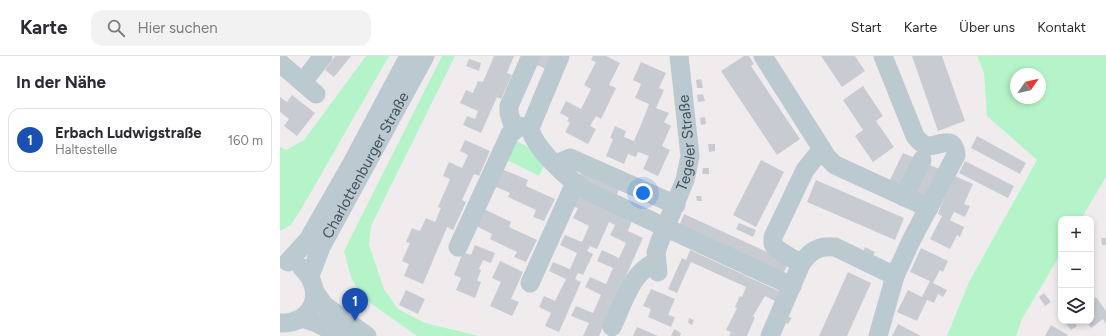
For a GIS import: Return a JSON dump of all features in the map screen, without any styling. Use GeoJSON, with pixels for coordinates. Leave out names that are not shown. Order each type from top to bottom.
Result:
{"type":"FeatureCollection","features":[{"type":"Feature","properties":{"kind":"street"},"geometry":{"type":"LineString","coordinates":[[280,63],[310,88],[324,56]]}},
{"type":"Feature","properties":{"kind":"street","name":"Charlottenburger Straße"},"geometry":{"type":"LineString","coordinates":[[284,262],[308,240],[351,165],[410,56]]}},
{"type":"Feature","properties":{"kind":"street","name":"Charlottenburger Straße"},"geometry":{"type":"LineString","coordinates":[[302,318],[309,311],[314,302],[313,284],[321,248],[425,56]]}},
{"type":"Feature","properties":{"kind":"street"},"geometry":{"type":"LineString","coordinates":[[531,56],[509,106],[509,113],[522,129],[532,137],[538,146],[575,183],[665,228],[792,286]]}},
{"type":"Feature","properties":{"kind":"street"},"geometry":{"type":"LineString","coordinates":[[458,247],[510,134],[522,129],[560,56]]}},
{"type":"Feature","properties":{"kind":"street","name":"Tegeler Straße"},"geometry":{"type":"LineString","coordinates":[[612,328],[635,278],[643,269],[657,267],[659,243],[676,205],[685,180],[690,156],[680,56]]}},
{"type":"Feature","properties":{"kind":"street"},"geometry":{"type":"LineString","coordinates":[[763,56],[821,150],[836,165],[929,208]]}},
{"type":"Feature","properties":{"kind":"street"},"geometry":{"type":"LineString","coordinates":[[878,336],[895,276],[911,241],[955,158],[956,150],[951,144],[946,142],[929,146],[920,142],[915,136],[883,56]]}},
{"type":"Feature","properties":{"kind":"street"},"geometry":{"type":"LineString","coordinates":[[801,264],[777,249],[772,244],[773,237],[805,170],[821,150]]}},
{"type":"Feature","properties":{"kind":"street","name":"Tegeler Straße"},"geometry":{"type":"LineString","coordinates":[[556,164],[570,158],[676,205]]}},
{"type":"Feature","properties":{"kind":"street"},"geometry":{"type":"LineString","coordinates":[[904,197],[922,160]]}},
{"type":"Feature","properties":{"kind":"street"},"geometry":{"type":"LineString","coordinates":[[530,283],[575,183]]}},
{"type":"Feature","properties":{"kind":"street"},"geometry":{"type":"LineString","coordinates":[[770,336],[801,264],[808,254],[817,249],[825,246],[835,247],[895,276]]}},
{"type":"Feature","properties":{"kind":"street"},"geometry":{"type":"LineString","coordinates":[[284,262],[300,266],[313,284],[324,305],[367,336]]}},
{"type":"Feature","properties":{"kind":"street"},"geometry":{"type":"LineString","coordinates":[[280,323],[295,321],[302,318],[317,323],[341,336]]}},
{"type":"Feature","properties":{"kind":"green space"},"geometry":{"type":"Polygon","coordinates":[[[366,56],[389,56],[303,206],[291,225],[280,231],[280,147],[286,150],[304,140],[366,56]]]}},
{"type":"Feature","properties":{"kind":"green space"},"geometry":{"type":"Polygon","coordinates":[[[442,56],[455,56],[371,226],[369,245],[384,289],[398,309],[425,323],[479,336],[417,336],[362,297],[351,277],[344,251],[442,56]]]}},
{"type":"Feature","properties":{"kind":"green space"},"geometry":{"type":"Polygon","coordinates":[[[977,56],[1106,56],[1106,177],[1083,216],[1058,216],[1058,258],[1022,319],[1016,336],[947,336],[969,282],[1037,160],[987,116],[984,73],[977,56]]]}},
{"type":"Feature","properties":{"kind":"green space"},"geometry":{"type":"Polygon","coordinates":[[[515,140],[537,152],[545,163],[539,176],[503,158],[515,140]]]}},
{"type":"Feature","properties":{"kind":"building"},"geometry":{"type":"Polygon","coordinates":[[[335,56],[351,56],[334,77],[325,70],[335,56]]]}},
{"type":"Feature","properties":{"kind":"building"},"geometry":{"type":"Polygon","coordinates":[[[494,56],[514,56],[507,73],[512,75],[501,99],[497,97],[481,133],[463,125],[467,116],[475,119],[478,111],[460,103],[466,90],[473,93],[478,81],[483,82],[494,56]]]}},
{"type":"Feature","properties":{"kind":"building"},"geometry":{"type":"Polygon","coordinates":[[[538,56],[551,56],[546,69],[535,64],[538,56]]]}},
{"type":"Feature","properties":{"kind":"building"},"geometry":{"type":"Polygon","coordinates":[[[593,56],[606,56],[620,63],[609,85],[616,88],[601,119],[596,116],[590,126],[596,129],[588,144],[565,132],[570,123],[567,121],[569,118],[560,113],[566,101],[581,109],[591,89],[584,85],[596,62],[591,60],[593,56]]]}},
{"type":"Feature","properties":{"kind":"building"},"geometry":{"type":"Polygon","coordinates":[[[744,56],[749,56],[754,64],[751,66],[800,139],[777,155],[721,71],[744,56]]]}},
{"type":"Feature","properties":{"kind":"building"},"geometry":{"type":"Polygon","coordinates":[[[821,56],[855,56],[865,71],[842,87],[821,56]]]}},
{"type":"Feature","properties":{"kind":"building"},"geometry":{"type":"Polygon","coordinates":[[[912,56],[942,56],[965,121],[938,131],[912,56]]]}},
{"type":"Feature","properties":{"kind":"building"},"geometry":{"type":"Polygon","coordinates":[[[469,59],[481,63],[479,71],[466,66],[469,59]]]}},
{"type":"Feature","properties":{"kind":"building"},"geometry":{"type":"Polygon","coordinates":[[[641,62],[666,73],[659,88],[664,90],[656,108],[669,113],[664,122],[671,126],[662,146],[670,150],[658,176],[643,169],[649,156],[638,152],[636,157],[628,154],[624,164],[606,156],[613,139],[610,138],[615,126],[626,131],[624,137],[634,141],[645,115],[649,104],[635,98],[641,84],[633,80],[641,62]]]}},
{"type":"Feature","properties":{"kind":"building"},"geometry":{"type":"Polygon","coordinates":[[[701,79],[703,88],[697,88],[696,80],[701,79]]]}},
{"type":"Feature","properties":{"kind":"building"},"geometry":{"type":"Polygon","coordinates":[[[863,86],[883,116],[876,121],[894,147],[873,162],[855,136],[863,130],[843,100],[863,86]]]}},
{"type":"Feature","properties":{"kind":"building"},"geometry":{"type":"Polygon","coordinates":[[[703,94],[705,101],[698,102],[697,95],[703,94]]]}},
{"type":"Feature","properties":{"kind":"building"},"geometry":{"type":"Polygon","coordinates":[[[292,95],[315,113],[297,136],[284,126],[289,119],[280,112],[280,97],[287,102],[292,95]]]}},
{"type":"Feature","properties":{"kind":"building"},"geometry":{"type":"Polygon","coordinates":[[[705,117],[706,124],[701,125],[700,118],[705,117]]]}},
{"type":"Feature","properties":{"kind":"building"},"geometry":{"type":"Polygon","coordinates":[[[977,136],[1026,163],[1020,174],[971,148],[977,136]]]}},
{"type":"Feature","properties":{"kind":"building"},"geometry":{"type":"Polygon","coordinates":[[[465,140],[490,151],[479,176],[474,174],[462,200],[466,202],[453,230],[447,227],[423,284],[404,276],[409,264],[402,261],[410,243],[406,242],[412,228],[420,231],[426,218],[435,222],[441,208],[438,207],[450,179],[443,176],[449,162],[462,168],[468,155],[460,151],[465,140]]]}},
{"type":"Feature","properties":{"kind":"building"},"geometry":{"type":"Polygon","coordinates":[[[708,144],[715,144],[715,151],[709,152],[708,144]]]}},
{"type":"Feature","properties":{"kind":"building"},"geometry":{"type":"Polygon","coordinates":[[[903,153],[915,158],[899,190],[888,184],[903,153]]]}},
{"type":"Feature","properties":{"kind":"building"},"geometry":{"type":"Polygon","coordinates":[[[761,160],[784,172],[756,227],[733,215],[761,160]]]}},
{"type":"Feature","properties":{"kind":"building"},"geometry":{"type":"Polygon","coordinates":[[[965,161],[1014,186],[1008,198],[959,173],[965,161]]]}},
{"type":"Feature","properties":{"kind":"building"},"geometry":{"type":"Polygon","coordinates":[[[928,164],[939,169],[924,201],[913,196],[928,164]]]}},
{"type":"Feature","properties":{"kind":"building"},"geometry":{"type":"Polygon","coordinates":[[[703,168],[709,168],[709,174],[702,174],[703,168]]]}},
{"type":"Feature","properties":{"kind":"building"},"geometry":{"type":"Polygon","coordinates":[[[502,169],[528,180],[526,186],[555,199],[544,221],[533,217],[536,210],[508,197],[510,193],[494,186],[502,169]]]}},
{"type":"Feature","properties":{"kind":"building"},"geometry":{"type":"Polygon","coordinates":[[[583,169],[620,186],[616,197],[578,179],[583,169]]]}},
{"type":"Feature","properties":{"kind":"building"},"geometry":{"type":"Polygon","coordinates":[[[955,176],[973,184],[964,204],[970,206],[965,217],[954,212],[950,220],[964,227],[960,237],[957,235],[950,249],[930,239],[942,216],[938,214],[955,176]]]}},
{"type":"Feature","properties":{"kind":"building"},"geometry":{"type":"Polygon","coordinates":[[[816,180],[904,218],[895,240],[807,202],[816,180]]]}},
{"type":"Feature","properties":{"kind":"building"},"geometry":{"type":"Polygon","coordinates":[[[576,196],[632,221],[628,231],[643,238],[599,336],[583,336],[589,323],[571,316],[576,306],[593,313],[601,295],[585,287],[590,277],[606,284],[613,268],[597,261],[602,250],[619,258],[626,243],[610,235],[615,225],[609,222],[597,249],[590,246],[587,251],[593,254],[583,275],[578,273],[575,279],[581,282],[559,332],[545,326],[551,313],[539,307],[544,296],[555,301],[566,279],[549,271],[553,262],[570,269],[577,253],[560,245],[565,235],[582,242],[589,226],[573,218],[578,208],[572,206],[576,196]]]}},
{"type":"Feature","properties":{"kind":"building"},"geometry":{"type":"Polygon","coordinates":[[[696,196],[701,196],[702,201],[697,201],[696,196]]]}},
{"type":"Feature","properties":{"kind":"building"},"geometry":{"type":"Polygon","coordinates":[[[484,209],[511,222],[509,227],[537,240],[526,262],[514,257],[517,252],[490,239],[492,234],[476,226],[484,209]]]}},
{"type":"Feature","properties":{"kind":"building"},"geometry":{"type":"Polygon","coordinates":[[[684,214],[789,262],[783,274],[679,226],[684,214]]]}},
{"type":"Feature","properties":{"kind":"building"},"geometry":{"type":"Polygon","coordinates":[[[739,223],[756,230],[753,237],[736,229],[739,223]]]}},
{"type":"Feature","properties":{"kind":"building"},"geometry":{"type":"Polygon","coordinates":[[[1101,238],[1106,238],[1106,245],[1102,245],[1101,238]]]}},
{"type":"Feature","properties":{"kind":"building"},"geometry":{"type":"Polygon","coordinates":[[[475,245],[495,253],[491,263],[483,260],[479,269],[481,270],[477,281],[481,282],[475,298],[456,290],[461,278],[454,275],[463,252],[471,255],[475,245]]]}},
{"type":"Feature","properties":{"kind":"building"},"geometry":{"type":"Polygon","coordinates":[[[865,247],[875,252],[871,261],[861,256],[865,247]]]}},
{"type":"Feature","properties":{"kind":"building"},"geometry":{"type":"Polygon","coordinates":[[[921,248],[948,261],[943,272],[940,270],[933,283],[947,290],[943,297],[938,294],[934,303],[927,300],[917,321],[897,312],[908,290],[922,297],[930,281],[910,272],[921,248]]]}},
{"type":"Feature","properties":{"kind":"building"},"geometry":{"type":"Polygon","coordinates":[[[690,250],[781,292],[777,302],[765,296],[753,316],[755,317],[747,336],[729,336],[731,332],[726,330],[737,308],[735,307],[740,296],[742,297],[746,287],[691,262],[677,293],[668,289],[682,258],[686,260],[690,250]]]}},
{"type":"Feature","properties":{"kind":"building"},"geometry":{"type":"Polygon","coordinates":[[[500,261],[523,272],[511,299],[519,302],[512,316],[490,306],[501,282],[492,278],[500,261]]]}},
{"type":"Feature","properties":{"kind":"building"},"geometry":{"type":"Polygon","coordinates":[[[848,272],[871,283],[847,336],[819,336],[848,272]]]}},
{"type":"Feature","properties":{"kind":"building"},"geometry":{"type":"Polygon","coordinates":[[[651,289],[675,299],[668,315],[675,317],[671,327],[648,317],[651,309],[643,306],[651,289]]]}},
{"type":"Feature","properties":{"kind":"building"},"geometry":{"type":"Polygon","coordinates":[[[406,290],[425,299],[418,314],[399,305],[406,290]]]}},
{"type":"Feature","properties":{"kind":"building"},"geometry":{"type":"Polygon","coordinates":[[[1044,293],[1051,302],[1045,306],[1039,297],[1044,293]]]}},
{"type":"Feature","properties":{"kind":"building"},"geometry":{"type":"Polygon","coordinates":[[[1096,297],[1106,311],[1106,324],[1103,319],[1091,328],[1088,324],[1094,324],[1094,299],[1096,297]]]}},
{"type":"Feature","properties":{"kind":"building"},"geometry":{"type":"Polygon","coordinates":[[[786,316],[792,318],[788,324],[783,322],[786,316]]]}},
{"type":"Feature","properties":{"kind":"building"},"geometry":{"type":"Polygon","coordinates":[[[689,318],[694,320],[692,325],[688,323],[689,318]]]}},
{"type":"Feature","properties":{"kind":"building"},"geometry":{"type":"Polygon","coordinates":[[[898,324],[921,336],[892,336],[898,324]]]}},
{"type":"Feature","properties":{"kind":"building"},"geometry":{"type":"Polygon","coordinates":[[[1066,324],[1076,324],[1077,326],[1071,330],[1066,324]]]}},
{"type":"Feature","properties":{"kind":"building"},"geometry":{"type":"Polygon","coordinates":[[[1051,325],[1068,335],[1045,336],[1051,325]]]}},
{"type":"Feature","properties":{"kind":"building"},"geometry":{"type":"Polygon","coordinates":[[[637,327],[658,336],[633,336],[637,327]]]}},
{"type":"Feature","properties":{"kind":"building"},"geometry":{"type":"Polygon","coordinates":[[[674,329],[681,333],[680,336],[671,336],[674,329]]]}},
{"type":"Feature","properties":{"kind":"place","name":"Erbach Ludwigstraße"},"geometry":{"type":"Point","coordinates":[355,321]}}]}
